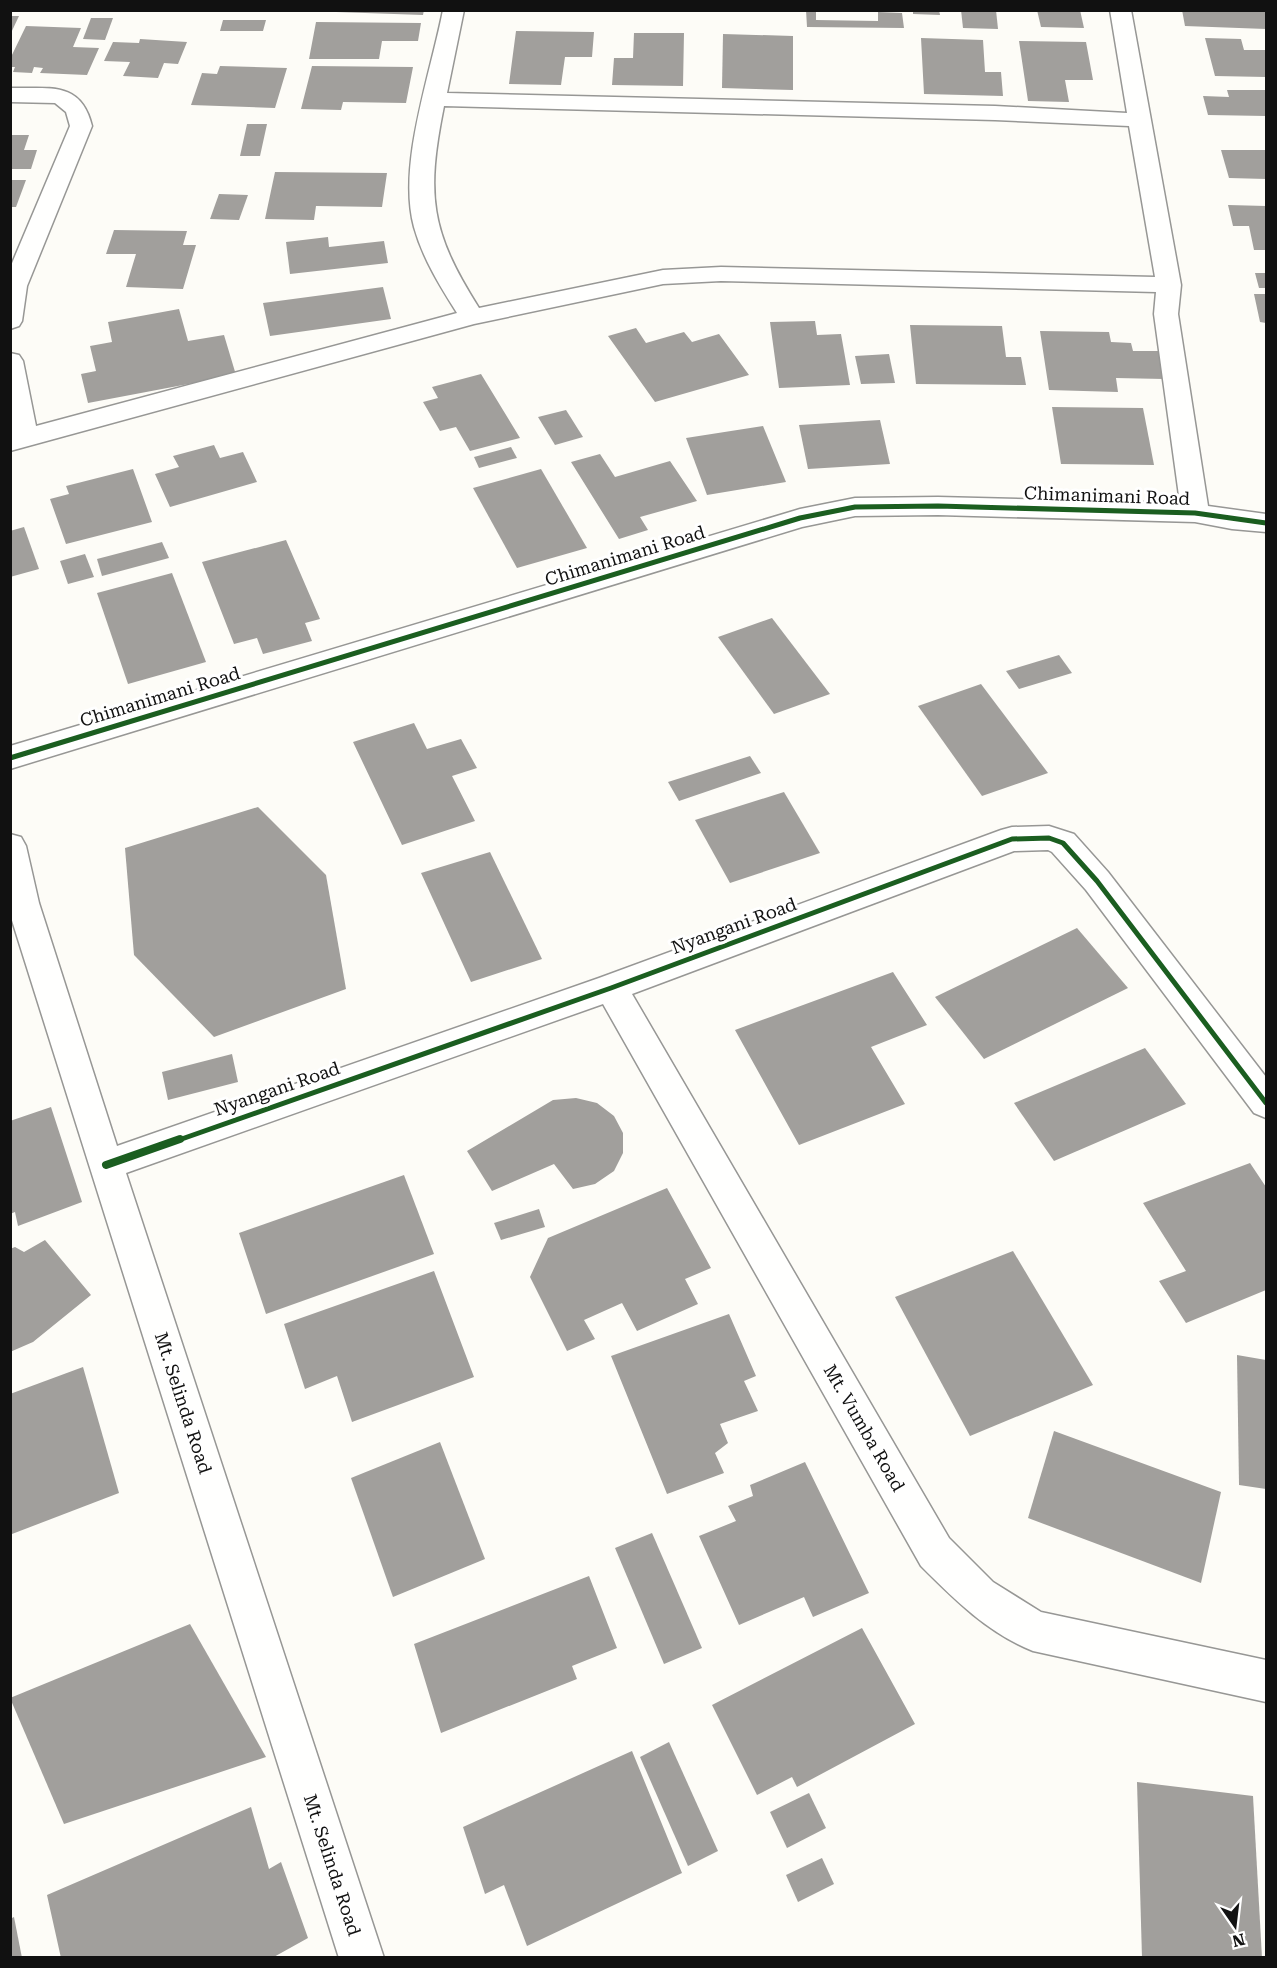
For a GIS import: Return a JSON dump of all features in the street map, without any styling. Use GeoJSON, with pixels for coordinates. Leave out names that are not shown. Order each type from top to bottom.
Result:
{"type":"FeatureCollection","features":[{"type":"Feature","properties":{"kind":"street"},"geometry":{"type":"LineString","coordinates":[[454,10],[424,146],[420,198],[434,252],[472,317]]}},
{"type":"Feature","properties":{"kind":"street"},"geometry":{"type":"LineString","coordinates":[[1120,10],[1169,285],[1166,314],[1195,513]]}},
{"type":"Feature","properties":{"kind":"street"},"geometry":{"type":"LineString","coordinates":[[10,95],[60,96],[77,109],[81,126],[15,286],[10,321]]}},
{"type":"Feature","properties":{"kind":"street"},"geometry":{"type":"LineString","coordinates":[[436,99],[995,113],[1140,120]]}},
{"type":"Feature","properties":{"kind":"street"},"geometry":{"type":"LineString","coordinates":[[10,361],[18,440],[472,317],[663,277],[733,275],[1169,285]]}},
{"type":"Feature","properties":{"kind":"street","name":"Chimanimani Road"},"geometry":{"type":"LineString","coordinates":[[10,758],[800,518],[855,507],[1195,513],[1266,523]]}},
{"type":"Feature","properties":{"kind":"street","name":"Nyangani Road"},"geometry":{"type":"LineString","coordinates":[[106,1166],[611,988],[1012,839],[1049,838],[1063,843],[1097,881],[1266,1103]]}},
{"type":"Feature","properties":{"kind":"street","name":"Mt. Selinda Road"},"geometry":{"type":"LineString","coordinates":[[10,846],[23,903],[106,1166],[362,1958]]}},
{"type":"Feature","properties":{"kind":"street","name":"Mt. Vumba Road"},"geometry":{"type":"LineString","coordinates":[[611,988],[934,1552],[979,1596],[1033,1631],[1266,1681]]}},
{"type":"Feature","properties":{"kind":"building"},"geometry":{"type":"Polygon","coordinates":[[[336,10],[424,10],[423,15],[336,12],[336,10]]]}},
{"type":"Feature","properties":{"kind":"building"},"geometry":{"type":"Polygon","coordinates":[[[806,10],[816,10],[816,20],[878,21],[878,12],[902,13],[904,28],[807,27],[806,10]]]}},
{"type":"Feature","properties":{"kind":"building"},"geometry":{"type":"Polygon","coordinates":[[[913,10],[939,10],[940,15],[913,14],[913,10]]]}},
{"type":"Feature","properties":{"kind":"building"},"geometry":{"type":"Polygon","coordinates":[[[961,10],[996,10],[998,29],[963,28],[961,10]]]}},
{"type":"Feature","properties":{"kind":"building"},"geometry":{"type":"Polygon","coordinates":[[[1037,10],[1080,10],[1084,28],[1041,27],[1037,10]]]}},
{"type":"Feature","properties":{"kind":"building"},"geometry":{"type":"Polygon","coordinates":[[[1182,10],[1266,10],[1266,29],[1185,26],[1182,10]]]}},
{"type":"Feature","properties":{"kind":"building"},"geometry":{"type":"Polygon","coordinates":[[[10,16],[19,16],[10,35],[10,16]]]}},
{"type":"Feature","properties":{"kind":"building"},"geometry":{"type":"Polygon","coordinates":[[[91,18],[113,18],[105,40],[83,39],[91,18]]]}},
{"type":"Feature","properties":{"kind":"building"},"geometry":{"type":"Polygon","coordinates":[[[223,20],[266,20],[263,31],[220,31],[223,20]]]}},
{"type":"Feature","properties":{"kind":"building"},"geometry":{"type":"Polygon","coordinates":[[[316,22],[421,23],[418,41],[382,41],[379,59],[309,59],[316,22]]]}},
{"type":"Feature","properties":{"kind":"building"},"geometry":{"type":"Polygon","coordinates":[[[26,26],[81,28],[73,47],[99,48],[87,75],[40,73],[43,68],[34,67],[32,73],[13,72],[15,67],[10,67],[10,59],[26,26]]]}},
{"type":"Feature","properties":{"kind":"building"},"geometry":{"type":"Polygon","coordinates":[[[516,31],[594,32],[592,57],[565,57],[561,85],[509,84],[516,31]]]}},
{"type":"Feature","properties":{"kind":"building"},"geometry":{"type":"Polygon","coordinates":[[[634,33],[684,33],[683,86],[612,85],[614,58],[633,58],[634,33]]]}},
{"type":"Feature","properties":{"kind":"building"},"geometry":{"type":"Polygon","coordinates":[[[723,34],[793,36],[793,90],[722,88],[723,34]]]}},
{"type":"Feature","properties":{"kind":"building"},"geometry":{"type":"Polygon","coordinates":[[[921,38],[983,40],[985,72],[1001,72],[1003,96],[924,94],[921,38]]]}},
{"type":"Feature","properties":{"kind":"building"},"geometry":{"type":"Polygon","coordinates":[[[1205,38],[1241,39],[1244,50],[1266,50],[1266,77],[1215,76],[1205,38]]]}},
{"type":"Feature","properties":{"kind":"building"},"geometry":{"type":"Polygon","coordinates":[[[140,39],[187,42],[178,64],[164,63],[158,78],[123,76],[130,62],[104,61],[113,42],[139,43],[140,39]]]}},
{"type":"Feature","properties":{"kind":"building"},"geometry":{"type":"Polygon","coordinates":[[[1019,41],[1086,42],[1093,80],[1065,80],[1069,102],[1028,101],[1019,41]]]}},
{"type":"Feature","properties":{"kind":"building"},"geometry":{"type":"Polygon","coordinates":[[[220,66],[287,68],[275,108],[191,105],[202,73],[217,74],[220,66]]]}},
{"type":"Feature","properties":{"kind":"building"},"geometry":{"type":"Polygon","coordinates":[[[312,66],[413,67],[406,103],[343,102],[341,110],[301,109],[312,66]]]}},
{"type":"Feature","properties":{"kind":"building"},"geometry":{"type":"Polygon","coordinates":[[[1227,90],[1266,90],[1266,116],[1208,115],[1203,96],[1229,97],[1227,90]]]}},
{"type":"Feature","properties":{"kind":"building"},"geometry":{"type":"Polygon","coordinates":[[[247,124],[267,124],[260,156],[240,156],[247,124]]]}},
{"type":"Feature","properties":{"kind":"building"},"geometry":{"type":"Polygon","coordinates":[[[10,135],[29,135],[24,150],[37,150],[31,169],[10,169],[10,135]]]}},
{"type":"Feature","properties":{"kind":"building"},"geometry":{"type":"Polygon","coordinates":[[[1221,150],[1266,150],[1266,179],[1229,178],[1221,150]]]}},
{"type":"Feature","properties":{"kind":"building"},"geometry":{"type":"Polygon","coordinates":[[[275,172],[387,173],[382,207],[316,206],[314,220],[265,219],[275,172]]]}},
{"type":"Feature","properties":{"kind":"building"},"geometry":{"type":"Polygon","coordinates":[[[10,180],[26,180],[16,207],[10,207],[10,180]]]}},
{"type":"Feature","properties":{"kind":"building"},"geometry":{"type":"Polygon","coordinates":[[[219,194],[248,195],[239,220],[210,219],[219,194]]]}},
{"type":"Feature","properties":{"kind":"building"},"geometry":{"type":"Polygon","coordinates":[[[1228,205],[1266,206],[1266,250],[1254,250],[1249,226],[1233,226],[1228,205]]]}},
{"type":"Feature","properties":{"kind":"building"},"geometry":{"type":"Polygon","coordinates":[[[114,230],[187,231],[183,245],[196,245],[183,289],[126,287],[136,254],[106,254],[114,230]]]}},
{"type":"Feature","properties":{"kind":"building"},"geometry":{"type":"Polygon","coordinates":[[[328,237],[329,247],[384,241],[388,263],[290,274],[286,242],[328,237]]]}},
{"type":"Feature","properties":{"kind":"building"},"geometry":{"type":"Polygon","coordinates":[[[1255,273],[1266,273],[1266,288],[1259,288],[1255,273]]]}},
{"type":"Feature","properties":{"kind":"building"},"geometry":{"type":"Polygon","coordinates":[[[383,287],[391,319],[270,336],[263,303],[383,287]]]}},
{"type":"Feature","properties":{"kind":"building"},"geometry":{"type":"Polygon","coordinates":[[[1254,294],[1266,294],[1266,323],[1260,322],[1254,294]]]}},
{"type":"Feature","properties":{"kind":"building"},"geometry":{"type":"Polygon","coordinates":[[[179,309],[188,341],[224,335],[236,375],[88,403],[81,374],[96,371],[90,346],[112,342],[108,322],[179,309]]]}},
{"type":"Feature","properties":{"kind":"building"},"geometry":{"type":"Polygon","coordinates":[[[815,321],[817,335],[841,334],[850,385],[779,388],[770,322],[815,321]]]}},
{"type":"Feature","properties":{"kind":"building"},"geometry":{"type":"Polygon","coordinates":[[[910,325],[1002,326],[1006,357],[1021,357],[1026,385],[916,384],[910,325]]]}},
{"type":"Feature","properties":{"kind":"building"},"geometry":{"type":"Polygon","coordinates":[[[636,328],[646,343],[684,332],[692,342],[719,334],[749,375],[655,402],[608,336],[636,328]]]}},
{"type":"Feature","properties":{"kind":"building"},"geometry":{"type":"Polygon","coordinates":[[[1040,331],[1109,332],[1111,342],[1131,343],[1133,351],[1158,351],[1164,379],[1116,378],[1118,392],[1049,390],[1040,331]]]}},
{"type":"Feature","properties":{"kind":"building"},"geometry":{"type":"Polygon","coordinates":[[[889,354],[895,383],[861,384],[855,356],[889,354]]]}},
{"type":"Feature","properties":{"kind":"building"},"geometry":{"type":"Polygon","coordinates":[[[481,374],[520,438],[470,451],[456,427],[440,431],[423,402],[438,398],[432,387],[481,374]]]}},
{"type":"Feature","properties":{"kind":"building"},"geometry":{"type":"Polygon","coordinates":[[[1052,407],[1143,408],[1154,465],[1061,464],[1052,407]]]}},
{"type":"Feature","properties":{"kind":"building"},"geometry":{"type":"Polygon","coordinates":[[[566,410],[583,437],[555,445],[538,417],[566,410]]]}},
{"type":"Feature","properties":{"kind":"building"},"geometry":{"type":"Polygon","coordinates":[[[880,420],[890,464],[808,469],[799,425],[880,420]]]}},
{"type":"Feature","properties":{"kind":"building"},"geometry":{"type":"Polygon","coordinates":[[[763,426],[786,482],[707,495],[686,438],[763,426]]]}},
{"type":"Feature","properties":{"kind":"building"},"geometry":{"type":"Polygon","coordinates":[[[214,445],[220,458],[243,452],[257,482],[170,507],[155,474],[179,467],[173,456],[214,445]]]}},
{"type":"Feature","properties":{"kind":"building"},"geometry":{"type":"Polygon","coordinates":[[[511,447],[517,458],[479,468],[474,457],[511,447]]]}},
{"type":"Feature","properties":{"kind":"building"},"geometry":{"type":"Polygon","coordinates":[[[600,454],[615,477],[670,461],[697,501],[640,517],[648,530],[619,539],[571,462],[600,454]]]}},
{"type":"Feature","properties":{"kind":"building"},"geometry":{"type":"Polygon","coordinates":[[[133,469],[152,522],[66,544],[50,499],[69,494],[66,486],[133,469]]]}},
{"type":"Feature","properties":{"kind":"building"},"geometry":{"type":"Polygon","coordinates":[[[541,469],[587,548],[517,568],[473,488],[541,469]]]}},
{"type":"Feature","properties":{"kind":"building"},"geometry":{"type":"Polygon","coordinates":[[[24,527],[39,569],[10,577],[10,531],[24,527]]]}},
{"type":"Feature","properties":{"kind":"building"},"geometry":{"type":"Polygon","coordinates":[[[286,540],[320,619],[305,623],[312,641],[263,654],[257,638],[234,644],[202,562],[286,540]]]}},
{"type":"Feature","properties":{"kind":"building"},"geometry":{"type":"Polygon","coordinates":[[[162,542],[169,558],[102,576],[97,559],[162,542]]]}},
{"type":"Feature","properties":{"kind":"building"},"geometry":{"type":"Polygon","coordinates":[[[85,554],[94,577],[68,584],[60,561],[85,554]]]}},
{"type":"Feature","properties":{"kind":"building"},"geometry":{"type":"Polygon","coordinates":[[[172,573],[206,662],[128,684],[97,593],[172,573]]]}},
{"type":"Feature","properties":{"kind":"building"},"geometry":{"type":"Polygon","coordinates":[[[772,618],[830,694],[774,714],[718,637],[772,618]]]}},
{"type":"Feature","properties":{"kind":"building"},"geometry":{"type":"Polygon","coordinates":[[[1059,655],[1072,673],[1019,689],[1006,671],[1059,655]]]}},
{"type":"Feature","properties":{"kind":"building"},"geometry":{"type":"Polygon","coordinates":[[[981,684],[1048,773],[982,796],[918,706],[981,684]]]}},
{"type":"Feature","properties":{"kind":"building"},"geometry":{"type":"Polygon","coordinates":[[[414,723],[427,749],[461,739],[477,768],[452,776],[475,821],[402,845],[353,742],[414,723]]]}},
{"type":"Feature","properties":{"kind":"building"},"geometry":{"type":"Polygon","coordinates":[[[750,756],[761,773],[679,801],[668,782],[750,756]]]}},
{"type":"Feature","properties":{"kind":"building"},"geometry":{"type":"Polygon","coordinates":[[[784,792],[820,853],[730,883],[695,820],[784,792]]]}},
{"type":"Feature","properties":{"kind":"building"},"geometry":{"type":"Polygon","coordinates":[[[258,807],[326,875],[346,989],[214,1037],[134,955],[125,848],[258,807]]]}},
{"type":"Feature","properties":{"kind":"building"},"geometry":{"type":"Polygon","coordinates":[[[490,852],[542,959],[471,982],[421,873],[490,852]]]}},
{"type":"Feature","properties":{"kind":"building"},"geometry":{"type":"Polygon","coordinates":[[[1077,928],[1128,988],[984,1059],[935,997],[1077,928]]]}},
{"type":"Feature","properties":{"kind":"building"},"geometry":{"type":"Polygon","coordinates":[[[893,972],[927,1025],[871,1047],[905,1104],[799,1145],[735,1030],[893,972]]]}},
{"type":"Feature","properties":{"kind":"building"},"geometry":{"type":"Polygon","coordinates":[[[1145,1048],[1186,1104],[1054,1161],[1014,1103],[1145,1048]]]}},
{"type":"Feature","properties":{"kind":"building"},"geometry":{"type":"Polygon","coordinates":[[[232,1054],[238,1082],[168,1100],[162,1072],[232,1054]]]}},
{"type":"Feature","properties":{"kind":"building"},"geometry":{"type":"Polygon","coordinates":[[[576,1098],[597,1103],[614,1116],[623,1133],[623,1153],[614,1171],[595,1184],[573,1189],[554,1164],[492,1191],[467,1151],[553,1100],[576,1098]]]}},
{"type":"Feature","properties":{"kind":"building"},"geometry":{"type":"Polygon","coordinates":[[[51,1107],[82,1202],[18,1226],[15,1212],[10,1214],[10,1121],[51,1107]]]}},
{"type":"Feature","properties":{"kind":"building"},"geometry":{"type":"Polygon","coordinates":[[[1250,1163],[1266,1187],[1266,1290],[1186,1323],[1159,1281],[1186,1271],[1143,1203],[1250,1163]]]}},
{"type":"Feature","properties":{"kind":"building"},"geometry":{"type":"Polygon","coordinates":[[[404,1175],[434,1254],[266,1314],[239,1233],[404,1175]]]}},
{"type":"Feature","properties":{"kind":"building"},"geometry":{"type":"Polygon","coordinates":[[[667,1188],[711,1268],[685,1279],[698,1304],[637,1331],[622,1303],[584,1320],[595,1339],[567,1351],[530,1277],[548,1238],[667,1188]]]}},
{"type":"Feature","properties":{"kind":"building"},"geometry":{"type":"Polygon","coordinates":[[[539,1209],[545,1227],[501,1240],[494,1223],[539,1209]]]}},
{"type":"Feature","properties":{"kind":"building"},"geometry":{"type":"Polygon","coordinates":[[[45,1240],[91,1295],[33,1342],[10,1352],[10,1249],[15,1247],[24,1252],[45,1240]]]}},
{"type":"Feature","properties":{"kind":"building"},"geometry":{"type":"Polygon","coordinates":[[[1013,1251],[1093,1385],[970,1436],[895,1297],[1013,1251]]]}},
{"type":"Feature","properties":{"kind":"building"},"geometry":{"type":"Polygon","coordinates":[[[434,1271],[474,1377],[352,1422],[337,1376],[305,1389],[284,1324],[434,1271]]]}},
{"type":"Feature","properties":{"kind":"building"},"geometry":{"type":"Polygon","coordinates":[[[729,1314],[756,1376],[744,1381],[758,1411],[720,1424],[728,1443],[715,1453],[724,1473],[667,1494],[611,1356],[729,1314]]]}},
{"type":"Feature","properties":{"kind":"building"},"geometry":{"type":"Polygon","coordinates":[[[1237,1355],[1266,1360],[1266,1489],[1239,1485],[1237,1355]]]}},
{"type":"Feature","properties":{"kind":"building"},"geometry":{"type":"Polygon","coordinates":[[[83,1367],[119,1493],[12,1534],[10,1394],[83,1367]]]}},
{"type":"Feature","properties":{"kind":"building"},"geometry":{"type":"Polygon","coordinates":[[[1054,1431],[1221,1492],[1201,1583],[1028,1518],[1054,1431]]]}},
{"type":"Feature","properties":{"kind":"building"},"geometry":{"type":"Polygon","coordinates":[[[440,1442],[485,1559],[393,1597],[351,1478],[440,1442]]]}},
{"type":"Feature","properties":{"kind":"building"},"geometry":{"type":"Polygon","coordinates":[[[805,1462],[869,1593],[813,1617],[804,1597],[739,1625],[699,1536],[736,1521],[728,1506],[753,1496],[750,1485],[805,1462]]]}},
{"type":"Feature","properties":{"kind":"building"},"geometry":{"type":"Polygon","coordinates":[[[652,1533],[702,1648],[664,1664],[615,1548],[652,1533]]]}},
{"type":"Feature","properties":{"kind":"building"},"geometry":{"type":"Polygon","coordinates":[[[589,1576],[617,1648],[572,1666],[577,1679],[441,1733],[414,1644],[589,1576]]]}},
{"type":"Feature","properties":{"kind":"building"},"geometry":{"type":"Polygon","coordinates":[[[190,1624],[266,1757],[64,1824],[10,1698],[190,1624]]]}},
{"type":"Feature","properties":{"kind":"building"},"geometry":{"type":"Polygon","coordinates":[[[862,1628],[915,1724],[797,1787],[792,1777],[757,1795],[712,1705],[862,1628]]]}},
{"type":"Feature","properties":{"kind":"building"},"geometry":{"type":"Polygon","coordinates":[[[669,1742],[718,1851],[688,1866],[640,1757],[669,1742]]]}},
{"type":"Feature","properties":{"kind":"building"},"geometry":{"type":"Polygon","coordinates":[[[632,1751],[682,1873],[527,1946],[504,1885],[485,1894],[463,1827],[632,1751]]]}},
{"type":"Feature","properties":{"kind":"building"},"geometry":{"type":"Polygon","coordinates":[[[1137,1782],[1253,1796],[1262,1958],[1142,1958],[1137,1782]]]}},
{"type":"Feature","properties":{"kind":"building"},"geometry":{"type":"Polygon","coordinates":[[[809,1793],[826,1828],[787,1848],[770,1812],[809,1793]]]}},
{"type":"Feature","properties":{"kind":"building"},"geometry":{"type":"Polygon","coordinates":[[[251,1807],[269,1869],[281,1862],[308,1938],[272,1958],[61,1958],[47,1895],[251,1807]]]}},
{"type":"Feature","properties":{"kind":"building"},"geometry":{"type":"Polygon","coordinates":[[[822,1858],[834,1884],[798,1902],[786,1875],[822,1858]]]}},
{"type":"Feature","properties":{"kind":"building"},"geometry":{"type":"Polygon","coordinates":[[[14,1917],[22,1958],[10,1958],[10,1919],[14,1917]]]}},
{"type":"Feature","properties":{"kind":"cycle path"},"geometry":{"type":"LineString","coordinates":[[10,758],[800,518],[855,507],[938,506],[1195,513],[1266,523]]}},
{"type":"Feature","properties":{"kind":"cycle path"},"geometry":{"type":"LineString","coordinates":[[106,1165],[611,988],[1012,839],[1049,838],[1063,843],[1097,881],[1266,1103]]}}]}
